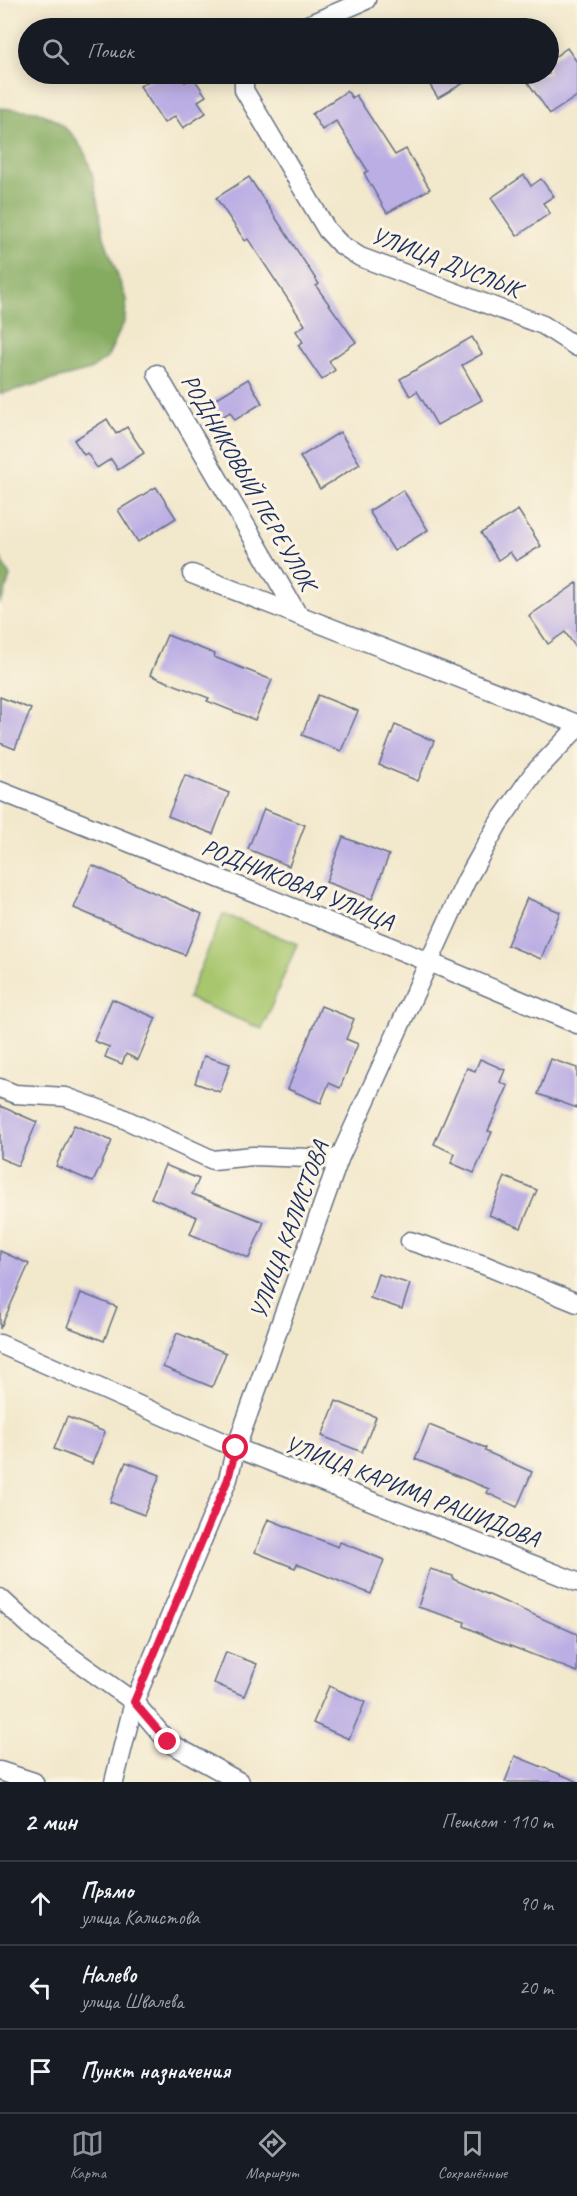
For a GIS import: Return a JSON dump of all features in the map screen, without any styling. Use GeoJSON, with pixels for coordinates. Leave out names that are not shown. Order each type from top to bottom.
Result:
{"type":"FeatureCollection","features":[{"type":"Feature","properties":{"kind":"street"},"geometry":{"type":"LineString","coordinates":[[324,18],[366,0]]}},
{"type":"Feature","properties":{"kind":"street","name":"УЛИЦА ДУСЛЫК"},"geometry":{"type":"LineString","coordinates":[[244,84],[244,90],[327,230],[340,244],[368,260],[543,325],[577,347]]}},
{"type":"Feature","properties":{"kind":"street","name":"РОДНИКОВЫЙ ПЕРЕУЛОК"},"geometry":{"type":"LineString","coordinates":[[158,374],[298,615]]}},
{"type":"Feature","properties":{"kind":"street","name":"РОДНИКОВЫЙ ПЕРЕУЛОК"},"geometry":{"type":"LineString","coordinates":[[192,574],[577,726]]}},
{"type":"Feature","properties":{"kind":"street","name":"УЛИЦА КАЛИСТОВА"},"geometry":{"type":"LineString","coordinates":[[114,1782],[134,1702],[228,1479],[236,1448],[339,1159],[466,881],[498,824],[533,774],[577,726]]}},
{"type":"Feature","properties":{"kind":"street","name":"РОДНИКОВАЯ УЛИЦА"},"geometry":{"type":"LineString","coordinates":[[0,791],[429,962],[577,1024]]}},
{"type":"Feature","properties":{"kind":"street"},"geometry":{"type":"LineString","coordinates":[[0,1088],[15,1094],[66,1097],[118,1116],[213,1160],[253,1156],[339,1159]]}},
{"type":"Feature","properties":{"kind":"street"},"geometry":{"type":"LineString","coordinates":[[410,1241],[484,1265],[577,1303]]}},
{"type":"Feature","properties":{"kind":"street","name":"УЛИЦА КАРИМА РАШИДОВА"},"geometry":{"type":"LineString","coordinates":[[0,1344],[236,1448],[577,1582]]}},
{"type":"Feature","properties":{"kind":"street"},"geometry":{"type":"LineString","coordinates":[[0,1598],[39,1634],[134,1702],[168,1742],[240,1782]]}},
{"type":"Feature","properties":{"kind":"street"},"geometry":{"type":"LineString","coordinates":[[0,1771],[34,1782]]}},
{"type":"Feature","properties":{"kind":"street"},"geometry":{"type":"LineString","coordinates":[[99,1782],[114,1782]]}},
{"type":"Feature","properties":{"kind":"green space"},"geometry":{"type":"Polygon","coordinates":[[[0,108],[37,111],[57,121],[73,135],[85,153],[92,173],[104,237],[126,299],[125,320],[107,358],[90,370],[0,394],[0,108]]]}},
{"type":"Feature","properties":{"kind":"green space"},"geometry":{"type":"Polygon","coordinates":[[[0,557],[10,576],[0,603],[0,557]]]}},
{"type":"Feature","properties":{"kind":"green space"},"geometry":{"type":"Polygon","coordinates":[[[223,914],[297,944],[262,1029],[188,998],[223,914]]]}},
{"type":"Feature","properties":{"kind":"building"},"geometry":{"type":"Polygon","coordinates":[[[567,48],[577,62],[577,96],[550,114],[529,84],[559,84],[559,54],[567,48]]]}},
{"type":"Feature","properties":{"kind":"building"},"geometry":{"type":"Polygon","coordinates":[[[143,84],[198,84],[206,96],[198,101],[206,113],[183,128],[175,116],[164,123],[140,86],[143,84]]]}},
{"type":"Feature","properties":{"kind":"building"},"geometry":{"type":"Polygon","coordinates":[[[429,84],[462,84],[438,98],[429,84]]]}},
{"type":"Feature","properties":{"kind":"building"},"geometry":{"type":"Polygon","coordinates":[[[347,91],[352,98],[356,95],[395,155],[406,149],[430,189],[387,213],[364,173],[368,171],[336,121],[322,130],[312,114],[347,91]]]}},
{"type":"Feature","properties":{"kind":"building"},"geometry":{"type":"Polygon","coordinates":[[[524,175],[531,186],[541,179],[554,196],[543,203],[550,213],[517,236],[491,198],[524,175]]]}},
{"type":"Feature","properties":{"kind":"building"},"geometry":{"type":"Polygon","coordinates":[[[249,177],[319,284],[316,286],[356,342],[329,361],[335,370],[322,380],[298,345],[303,342],[296,331],[305,325],[248,239],[245,241],[216,198],[249,177]]]}},
{"type":"Feature","properties":{"kind":"building"},"geometry":{"type":"Polygon","coordinates":[[[472,337],[482,354],[462,365],[482,400],[437,425],[417,391],[410,396],[400,379],[472,337]]]}},
{"type":"Feature","properties":{"kind":"building"},"geometry":{"type":"Polygon","coordinates":[[[248,379],[262,403],[235,420],[230,412],[222,417],[212,401],[248,379]]]}},
{"type":"Feature","properties":{"kind":"building"},"geometry":{"type":"Polygon","coordinates":[[[107,419],[116,434],[127,427],[144,453],[118,470],[111,459],[97,468],[74,440],[107,419]]]}},
{"type":"Feature","properties":{"kind":"building"},"geometry":{"type":"Polygon","coordinates":[[[340,432],[360,464],[320,489],[300,457],[340,432]]]}},
{"type":"Feature","properties":{"kind":"building"},"geometry":{"type":"Polygon","coordinates":[[[156,487],[176,518],[138,542],[118,510],[156,487]]]}},
{"type":"Feature","properties":{"kind":"building"},"geometry":{"type":"Polygon","coordinates":[[[403,490],[428,530],[394,551],[369,511],[403,490]]]}},
{"type":"Feature","properties":{"kind":"building"},"geometry":{"type":"Polygon","coordinates":[[[518,510],[541,546],[516,561],[510,552],[498,560],[481,533],[518,510]]]}},
{"type":"Feature","properties":{"kind":"building"},"geometry":{"type":"Polygon","coordinates":[[[577,583],[577,649],[565,632],[548,644],[529,616],[577,583]]]}},
{"type":"Feature","properties":{"kind":"building"},"geometry":{"type":"Polygon","coordinates":[[[167,635],[272,680],[255,720],[207,701],[209,698],[150,675],[167,635]]]}},
{"type":"Feature","properties":{"kind":"building"},"geometry":{"type":"Polygon","coordinates":[[[318,695],[358,711],[341,751],[302,735],[318,695]]]}},
{"type":"Feature","properties":{"kind":"building"},"geometry":{"type":"Polygon","coordinates":[[[0,697],[31,709],[15,749],[0,743],[0,697]]]}},
{"type":"Feature","properties":{"kind":"building"},"geometry":{"type":"Polygon","coordinates":[[[395,725],[434,741],[418,781],[379,765],[395,725]]]}},
{"type":"Feature","properties":{"kind":"building"},"geometry":{"type":"Polygon","coordinates":[[[185,775],[229,793],[213,834],[168,816],[185,775]]]}},
{"type":"Feature","properties":{"kind":"building"},"geometry":{"type":"Polygon","coordinates":[[[264,809],[305,825],[289,866],[248,849],[264,809]]]}},
{"type":"Feature","properties":{"kind":"building"},"geometry":{"type":"Polygon","coordinates":[[[343,837],[389,855],[372,899],[326,882],[343,837]]]}},
{"type":"Feature","properties":{"kind":"building"},"geometry":{"type":"Polygon","coordinates":[[[92,865],[202,914],[185,955],[74,908],[92,865]]]}},
{"type":"Feature","properties":{"kind":"building"},"geometry":{"type":"Polygon","coordinates":[[[527,898],[560,912],[541,959],[507,945],[527,898]]]}},
{"type":"Feature","properties":{"kind":"building"},"geometry":{"type":"Polygon","coordinates":[[[112,999],[156,1018],[138,1060],[126,1054],[122,1064],[105,1057],[109,1047],[94,1041],[112,999]]]}},
{"type":"Feature","properties":{"kind":"building"},"geometry":{"type":"Polygon","coordinates":[[[321,1006],[354,1019],[346,1039],[358,1044],[340,1088],[329,1083],[321,1103],[288,1089],[321,1006]]]}},
{"type":"Feature","properties":{"kind":"building"},"geometry":{"type":"Polygon","coordinates":[[[204,1056],[230,1064],[220,1092],[195,1083],[204,1056]]]}},
{"type":"Feature","properties":{"kind":"building"},"geometry":{"type":"Polygon","coordinates":[[[480,1059],[505,1070],[500,1082],[508,1086],[488,1131],[492,1132],[474,1173],[451,1163],[455,1154],[434,1144],[467,1068],[475,1071],[480,1059]]]}},
{"type":"Feature","properties":{"kind":"building"},"geometry":{"type":"Polygon","coordinates":[[[551,1059],[577,1068],[577,1108],[538,1094],[551,1059]]]}},
{"type":"Feature","properties":{"kind":"building"},"geometry":{"type":"Polygon","coordinates":[[[0,1106],[37,1122],[18,1166],[0,1158],[0,1106]]]}},
{"type":"Feature","properties":{"kind":"building"},"geometry":{"type":"Polygon","coordinates":[[[74,1125],[112,1141],[93,1182],[56,1166],[74,1125]]]}},
{"type":"Feature","properties":{"kind":"building"},"geometry":{"type":"Polygon","coordinates":[[[165,1165],[199,1179],[192,1194],[264,1222],[249,1258],[190,1234],[197,1217],[151,1198],[165,1165]]]}},
{"type":"Feature","properties":{"kind":"building"},"geometry":{"type":"Polygon","coordinates":[[[505,1177],[537,1190],[521,1228],[489,1215],[505,1177]]]}},
{"type":"Feature","properties":{"kind":"building"},"geometry":{"type":"Polygon","coordinates":[[[0,1251],[29,1264],[0,1329],[0,1251]]]}},
{"type":"Feature","properties":{"kind":"building"},"geometry":{"type":"Polygon","coordinates":[[[378,1274],[410,1284],[402,1309],[370,1298],[378,1274]]]}},
{"type":"Feature","properties":{"kind":"building"},"geometry":{"type":"Polygon","coordinates":[[[81,1293],[117,1307],[104,1341],[68,1327],[81,1293]]]}},
{"type":"Feature","properties":{"kind":"building"},"geometry":{"type":"Polygon","coordinates":[[[177,1333],[226,1353],[212,1387],[163,1367],[177,1333]]]}},
{"type":"Feature","properties":{"kind":"building"},"geometry":{"type":"Polygon","coordinates":[[[336,1401],[376,1417],[362,1452],[322,1436],[336,1401]]]}},
{"type":"Feature","properties":{"kind":"building"},"geometry":{"type":"Polygon","coordinates":[[[67,1417],[105,1432],[92,1464],[54,1449],[67,1417]]]}},
{"type":"Feature","properties":{"kind":"building"},"geometry":{"type":"Polygon","coordinates":[[[429,1425],[486,1448],[485,1451],[532,1472],[517,1507],[487,1493],[489,1489],[415,1459],[429,1425]]]}},
{"type":"Feature","properties":{"kind":"building"},"geometry":{"type":"Polygon","coordinates":[[[126,1462],[160,1475],[144,1515],[110,1502],[126,1462]]]}},
{"type":"Feature","properties":{"kind":"building"},"geometry":{"type":"Polygon","coordinates":[[[268,1519],[338,1547],[340,1542],[384,1560],[371,1594],[297,1564],[295,1568],[255,1552],[268,1519]]]}},
{"type":"Feature","properties":{"kind":"building"},"geometry":{"type":"Polygon","coordinates":[[[430,1569],[453,1576],[453,1579],[577,1634],[577,1672],[495,1640],[464,1626],[465,1622],[418,1607],[430,1569]]]}},
{"type":"Feature","properties":{"kind":"building"},"geometry":{"type":"Polygon","coordinates":[[[226,1652],[257,1664],[244,1696],[214,1683],[226,1652]]]}},
{"type":"Feature","properties":{"kind":"building"},"geometry":{"type":"Polygon","coordinates":[[[329,1686],[365,1702],[349,1739],[313,1723],[329,1686]]]}},
{"type":"Feature","properties":{"kind":"building"},"geometry":{"type":"Polygon","coordinates":[[[515,1756],[577,1781],[577,1782],[505,1782],[515,1756]]]}},
{"type":"Feature","properties":{"kind":"route"},"geometry":{"type":"LineString","coordinates":[[168,1742],[134,1702],[228,1479],[236,1448]]}}]}
